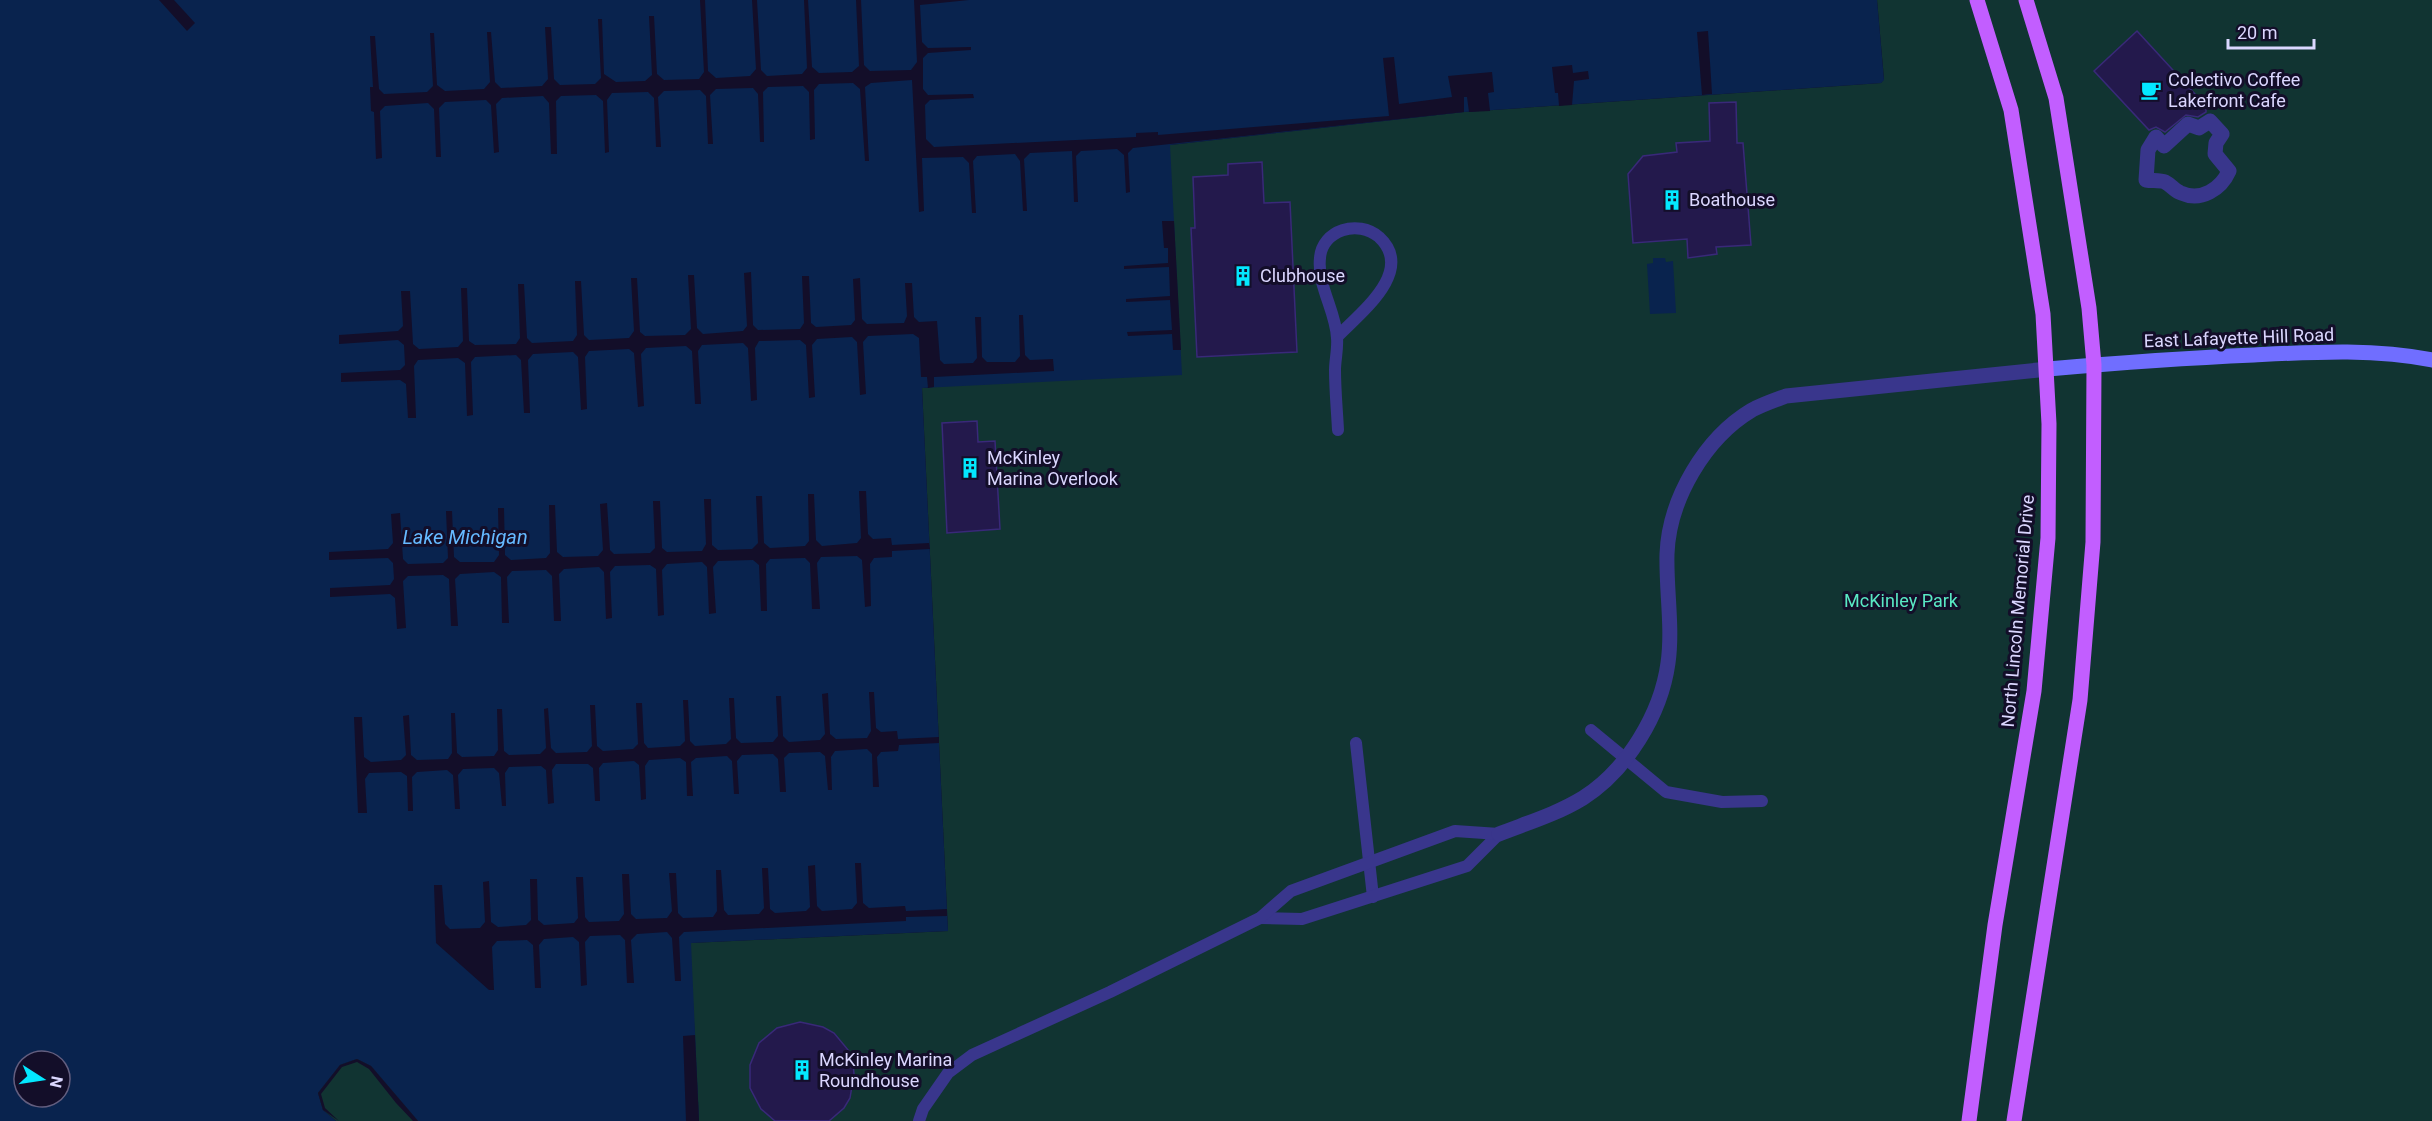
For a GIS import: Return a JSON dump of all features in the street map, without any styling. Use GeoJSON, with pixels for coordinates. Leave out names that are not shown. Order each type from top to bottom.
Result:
{"type":"FeatureCollection","features":[{"type":"Feature","properties":{"kind":"main road","name":"North Lincoln Memorial Drive"},"geometry":{"type":"LineString","coordinates":[[1969,1121],[1995,925],[2034,691],[2048,538],[2048,369],[2042,306],[2012,110],[1977,0]]}},
{"type":"Feature","properties":{"kind":"main road"},"geometry":{"type":"LineString","coordinates":[[2014,1121],[2080,700],[2093,542],[2094,365],[2090,308],[2056,98],[2026,0]]}},
{"type":"Feature","properties":{"kind":"street"},"geometry":{"type":"LineString","coordinates":[[2210,121],[2222,134],[2216,143],[2215,154],[2229,171],[2216,189],[2204,195],[2192,196],[2180,193],[2166,183],[2146,180],[2146,159],[2148,150],[2156,137],[2164,146],[2188,124],[2199,128],[2210,121]]}},
{"type":"Feature","properties":{"kind":"street","name":"East Lafayette Hill Road"},"geometry":{"type":"LineString","coordinates":[[2048,369],[2304,352],[2391,355],[2432,360]]}},
{"type":"Feature","properties":{"kind":"street"},"geometry":{"type":"LineString","coordinates":[[1499,834],[1554,813],[1584,797],[1626,756],[1650,721],[1662,693],[1668,662],[1667,551],[1672,521],[1694,469],[1710,446],[1730,428],[1752,410],[1786,396],[2048,369]]}},
{"type":"Feature","properties":{"kind":"lane"},"geometry":{"type":"LineString","coordinates":[[1337,337],[1385,286],[1391,270],[1391,259],[1385,243],[1364,229],[1337,232],[1324,242],[1320,258],[1322,282],[1337,337],[1335,369],[1338,430]]}},
{"type":"Feature","properties":{"kind":"lane"},"geometry":{"type":"LineString","coordinates":[[1591,730],[1626,756],[1666,792],[1722,802],[1762,801]]}},
{"type":"Feature","properties":{"kind":"lane"},"geometry":{"type":"LineString","coordinates":[[1356,743],[1373,897]]}},
{"type":"Feature","properties":{"kind":"lane"},"geometry":{"type":"LineString","coordinates":[[919,1121],[923,1109],[948,1073],[972,1054],[1110,992],[1260,918],[1291,891],[1455,831],[1499,834]]}},
{"type":"Feature","properties":{"kind":"lane"},"geometry":{"type":"LineString","coordinates":[[1260,918],[1302,919],[1467,866],[1499,834]]}},
{"type":"Feature","properties":{"kind":"green space","name":"McKinley Park"},"geometry":{"type":"Polygon","coordinates":[[[1877,0],[2432,0],[2432,1121],[699,1121],[690,943],[948,931],[922,388],[928,388],[1170,145],[1464,112],[1881,83],[1884,79],[1877,0]]]}},
{"type":"Feature","properties":{"kind":"green space"},"geometry":{"type":"Polygon","coordinates":[[[357,1059],[371,1066],[418,1121],[336,1121],[323,1110],[318,1093],[340,1065],[357,1059]]]}},
{"type":"Feature","properties":{"kind":"water","name":"Lake Michigan"},"geometry":{"type":"Polygon","coordinates":[[[0,0],[1877,0],[1884,80],[1881,83],[1464,112],[1170,145],[1182,375],[922,388],[948,931],[691,943],[699,1121],[418,1121],[371,1066],[357,1059],[340,1065],[318,1093],[323,1110],[336,1121],[0,1121],[0,0]]]}},
{"type":"Feature","properties":{"kind":"water"},"geometry":{"type":"Polygon","coordinates":[[[1653,258],[1665,258],[1666,262],[1673,261],[1676,313],[1650,314],[1647,264],[1653,263],[1653,258]]]}},
{"type":"Feature","properties":{"kind":"pier"},"geometry":{"type":"Polygon","coordinates":[[[159,0],[174,0],[195,23],[187,31],[159,0]]]}},
{"type":"Feature","properties":{"kind":"pier"},"geometry":{"type":"Polygon","coordinates":[[[700,0],[705,0],[708,71],[716,78],[750,76],[756,69],[752,0],[757,0],[761,70],[767,76],[802,74],[807,68],[804,0],[808,0],[812,67],[819,73],[852,72],[859,66],[856,0],[861,0],[864,65],[870,71],[911,70],[917,62],[914,0],[969,0],[920,5],[922,42],[928,48],[971,47],[971,50],[928,53],[923,58],[923,89],[928,95],[973,94],[974,98],[930,100],[925,105],[926,139],[934,147],[1136,137],[1136,133],[1158,132],[1158,135],[1389,116],[1383,58],[1394,57],[1399,104],[1452,97],[1448,76],[1492,72],[1494,92],[1488,93],[1490,111],[1469,112],[1467,97],[1464,97],[1464,112],[1133,148],[1128,153],[1130,192],[1126,193],[1124,155],[1117,149],[1081,151],[1076,156],[1078,202],[1074,202],[1072,151],[1030,153],[1024,159],[1027,211],[1023,211],[1020,161],[1015,154],[977,156],[973,161],[976,213],[972,213],[969,163],[963,157],[922,158],[924,211],[919,212],[912,80],[871,83],[865,87],[869,161],[865,161],[860,89],[853,83],[819,84],[814,90],[815,139],[810,140],[809,92],[803,86],[768,87],[763,92],[764,142],[760,142],[758,94],[753,88],[716,89],[710,95],[713,144],[708,144],[706,96],[700,90],[664,91],[658,97],[661,147],[656,147],[654,98],[648,92],[612,93],[607,100],[609,152],[605,153],[603,101],[596,95],[561,96],[556,101],[557,154],[551,154],[549,103],[543,96],[502,98],[496,104],[499,152],[494,153],[491,105],[486,100],[445,102],[439,108],[441,157],[436,157],[434,109],[428,103],[385,106],[380,111],[382,158],[376,159],[374,112],[371,111],[370,87],[373,87],[370,36],[375,36],[379,89],[384,94],[427,92],[433,86],[430,33],[434,33],[437,85],[445,91],[484,89],[490,82],[487,32],[491,32],[495,82],[501,88],[542,86],[548,79],[545,27],[551,27],[554,79],[560,85],[595,84],[601,78],[598,19],[602,19],[604,74],[616,82],[645,81],[652,75],[649,16],[654,16],[657,74],[664,80],[699,79],[704,72],[700,0]]]}},
{"type":"Feature","properties":{"kind":"pier"},"geometry":{"type":"Polygon","coordinates":[[[1708,31],[1712,94],[1702,95],[1697,32],[1708,31]]]}},
{"type":"Feature","properties":{"kind":"pier"},"geometry":{"type":"Polygon","coordinates":[[[1572,65],[1573,73],[1588,71],[1589,79],[1574,81],[1572,105],[1559,106],[1552,67],[1572,65]]]}},
{"type":"Feature","properties":{"kind":"pier"},"geometry":{"type":"Polygon","coordinates":[[[1162,221],[1174,221],[1181,350],[1173,350],[1172,334],[1128,336],[1127,332],[1172,330],[1170,300],[1126,302],[1126,299],[1170,296],[1169,267],[1124,269],[1124,266],[1168,263],[1168,248],[1164,248],[1162,221]]]}},
{"type":"Feature","properties":{"kind":"pier"},"geometry":{"type":"Polygon","coordinates":[[[751,272],[753,325],[758,330],[800,329],[804,323],[802,276],[809,276],[811,323],[816,327],[851,325],[855,320],[853,279],[860,278],[862,319],[867,324],[904,323],[907,316],[905,283],[912,283],[914,317],[919,322],[937,321],[940,360],[944,364],[973,363],[977,358],[975,317],[981,317],[982,357],[987,362],[1015,362],[1020,356],[1019,315],[1023,315],[1025,355],[1030,360],[1053,359],[1054,371],[934,377],[934,387],[928,388],[927,377],[921,377],[919,338],[913,334],[868,336],[863,342],[866,394],[860,395],[857,342],[852,337],[817,339],[812,345],[815,397],[809,398],[806,345],[800,340],[759,341],[755,348],[757,400],[751,401],[748,348],[743,343],[702,345],[698,351],[701,404],[695,404],[692,351],[686,346],[646,348],[641,354],[644,406],[638,407],[634,353],[629,349],[589,351],[585,357],[587,409],[581,410],[578,357],[573,352],[533,354],[528,360],[530,413],[524,413],[521,360],[516,355],[475,357],[471,362],[473,415],[467,416],[465,363],[458,358],[418,360],[414,366],[416,418],[408,418],[406,384],[400,380],[341,382],[341,373],[400,370],[405,365],[404,345],[398,340],[339,344],[339,335],[398,331],[403,326],[401,291],[410,291],[413,344],[419,349],[458,347],[463,341],[461,288],[467,288],[469,341],[475,345],[516,344],[520,338],[518,284],[524,284],[527,338],[532,343],[573,341],[577,335],[575,281],[581,281],[584,335],[589,340],[629,338],[634,331],[631,278],[637,278],[640,332],[645,336],[685,335],[691,329],[688,275],[694,275],[697,328],[703,334],[743,331],[747,326],[744,273],[751,272]]]}},
{"type":"Feature","properties":{"kind":"pier"},"geometry":{"type":"Polygon","coordinates":[[[859,491],[866,491],[868,534],[873,539],[891,538],[892,545],[929,543],[930,549],[892,551],[892,557],[874,558],[870,564],[871,606],[865,607],[862,560],[857,556],[821,557],[817,563],[820,609],[812,609],[810,563],[805,558],[770,559],[766,564],[767,611],[761,611],[759,565],[753,560],[718,561],[713,567],[716,613],[709,614],[707,567],[702,562],[667,564],[662,570],[664,615],[658,616],[656,569],[650,565],[615,566],[610,572],[612,618],[606,619],[604,572],[599,567],[564,569],[559,574],[561,621],[554,621],[552,576],[546,570],[512,571],[507,577],[509,623],[502,623],[501,577],[494,572],[460,574],[455,579],[458,626],[451,626],[449,579],[443,575],[408,576],[403,581],[406,628],[397,629],[395,598],[390,594],[330,597],[330,588],[390,585],[394,579],[393,563],[388,558],[329,560],[329,552],[388,549],[393,543],[391,514],[400,513],[403,559],[408,564],[443,563],[448,558],[446,511],[452,511],[454,557],[460,562],[494,562],[499,555],[498,508],[504,508],[505,555],[511,560],[546,558],[550,553],[549,505],[555,505],[557,552],[563,557],[598,556],[603,550],[600,504],[607,503],[610,550],[614,554],[650,553],[655,548],[653,501],[660,501],[662,548],[667,552],[702,551],[706,544],[704,499],[711,499],[712,545],[718,550],[752,549],[758,543],[756,496],[762,496],[764,543],[770,548],[805,546],[809,541],[808,494],[814,494],[816,540],[822,546],[857,543],[861,538],[859,491]]]}},
{"type":"Feature","properties":{"kind":"pier"},"geometry":{"type":"Polygon","coordinates":[[[869,692],[874,692],[876,728],[881,732],[897,731],[898,739],[939,737],[939,743],[899,745],[898,751],[881,752],[877,757],[879,787],[873,787],[872,754],[867,749],[835,751],[831,757],[832,790],[828,790],[825,756],[820,752],[789,753],[784,758],[786,792],[780,792],[778,759],[773,754],[742,755],[737,761],[739,794],[734,794],[732,761],[727,756],[696,758],[691,762],[693,796],[687,796],[686,762],[680,758],[649,760],[645,766],[646,799],[641,800],[639,765],[634,761],[603,763],[599,768],[600,801],[595,801],[593,768],[588,764],[556,764],[552,770],[554,803],[548,804],[546,770],[541,766],[509,767],[505,773],[506,806],[502,806],[499,773],[494,768],[463,769],[458,775],[460,809],[455,809],[453,775],[447,770],[417,772],[412,777],[413,811],[408,811],[407,776],[401,772],[369,773],[365,779],[367,813],[358,813],[354,717],[362,717],[364,757],[371,762],[401,760],[406,755],[403,716],[409,715],[411,755],[417,760],[448,759],[452,753],[451,713],[455,713],[457,753],[462,757],[494,756],[498,750],[497,709],[502,709],[504,751],[509,755],[540,754],[546,748],[544,709],[548,708],[551,748],[556,753],[587,752],[592,746],[590,705],[595,705],[597,746],[603,751],[633,749],[638,744],[636,703],[642,703],[644,743],[648,748],[680,746],[685,741],[683,700],[688,700],[690,741],[695,746],[726,744],[731,739],[729,698],[734,698],[736,738],[741,743],[773,742],[778,736],[776,696],[781,696],[783,736],[789,742],[820,740],[825,734],[822,694],[828,693],[830,734],[836,739],[867,738],[871,731],[869,692]]]}},
{"type":"Feature","properties":{"kind":"pier"},"geometry":{"type":"Polygon","coordinates":[[[855,863],[861,863],[863,903],[869,908],[905,906],[906,911],[947,909],[947,916],[906,917],[906,921],[684,932],[679,937],[681,981],[675,981],[672,938],[667,932],[637,934],[631,940],[634,983],[627,983],[625,940],[620,935],[590,936],[585,942],[587,985],[581,986],[579,942],[573,937],[544,939],[539,945],[541,988],[535,988],[533,945],[527,940],[497,941],[492,947],[494,990],[489,990],[436,943],[434,885],[442,885],[445,924],[450,929],[480,928],[485,922],[483,882],[489,881],[491,922],[498,927],[526,925],[531,920],[530,879],[537,879],[538,920],[544,925],[574,923],[578,918],[576,877],[583,877],[585,917],[589,922],[619,921],[624,914],[622,874],[629,874],[631,914],[636,919],[667,918],[672,911],[669,873],[676,873],[678,913],[683,918],[713,917],[717,911],[716,870],[721,870],[724,910],[728,915],[759,914],[764,908],[762,868],[768,868],[770,909],[775,913],[806,911],[810,907],[808,866],[815,865],[817,906],[822,911],[852,909],[857,903],[855,863]]]}},
{"type":"Feature","properties":{"kind":"pier"},"geometry":{"type":"Polygon","coordinates":[[[695,1035],[699,1121],[686,1121],[683,1036],[695,1035]]]}},
{"type":"Feature","properties":{"kind":"pier"},"geometry":{"type":"Polygon","coordinates":[[[357,1059],[371,1066],[418,1121],[413,1121],[369,1069],[357,1062],[342,1067],[321,1094],[325,1108],[339,1121],[323,1110],[318,1093],[340,1065],[357,1059]]]}},
{"type":"Feature","properties":{"kind":"building","name":"Colectivo Coffee Lakefront Cafe"},"geometry":{"type":"Polygon","coordinates":[[[2137,31],[2206,106],[2206,112],[2198,117],[2186,115],[2165,132],[2156,127],[2149,130],[2094,71],[2137,31]]]}},
{"type":"Feature","properties":{"kind":"building","name":"Boathouse"},"geometry":{"type":"Polygon","coordinates":[[[1736,102],[1737,143],[1743,143],[1751,245],[1716,247],[1717,254],[1688,258],[1687,239],[1633,243],[1628,174],[1643,156],[1677,152],[1676,143],[1710,141],[1709,103],[1736,102]]]}},
{"type":"Feature","properties":{"kind":"building","name":"Clubhouse"},"geometry":{"type":"Polygon","coordinates":[[[1262,162],[1264,203],[1290,202],[1297,352],[1197,357],[1191,228],[1195,228],[1193,177],[1228,175],[1228,164],[1262,162]]]}},
{"type":"Feature","properties":{"kind":"building","name":"McKinley Marina Overlook"},"geometry":{"type":"Polygon","coordinates":[[[977,421],[978,442],[995,441],[1000,529],[947,533],[942,423],[977,421]]]}},
{"type":"Feature","properties":{"kind":"building","name":"McKinley Marina Roundhouse"},"geometry":{"type":"Polygon","coordinates":[[[800,1022],[823,1027],[834,1033],[849,1051],[853,1063],[854,1074],[850,1098],[844,1108],[829,1121],[775,1121],[761,1109],[750,1088],[750,1065],[759,1043],[777,1028],[800,1022]]]}},
{"type":"Feature","properties":{"kind":"place","name":"Colectivo Coffee Lakefront Cafe"},"geometry":{"type":"Point","coordinates":[2151,90]}},
{"type":"Feature","properties":{"kind":"place","name":"Boathouse"},"geometry":{"type":"Point","coordinates":[1672,200]}},
{"type":"Feature","properties":{"kind":"place","name":"Clubhouse"},"geometry":{"type":"Point","coordinates":[1243,276]}},
{"type":"Feature","properties":{"kind":"place","name":"McKinley Marina Overlook"},"geometry":{"type":"Point","coordinates":[970,468]}},
{"type":"Feature","properties":{"kind":"place","name":"McKinley Marina Roundhouse"},"geometry":{"type":"Point","coordinates":[802,1070]}}]}
